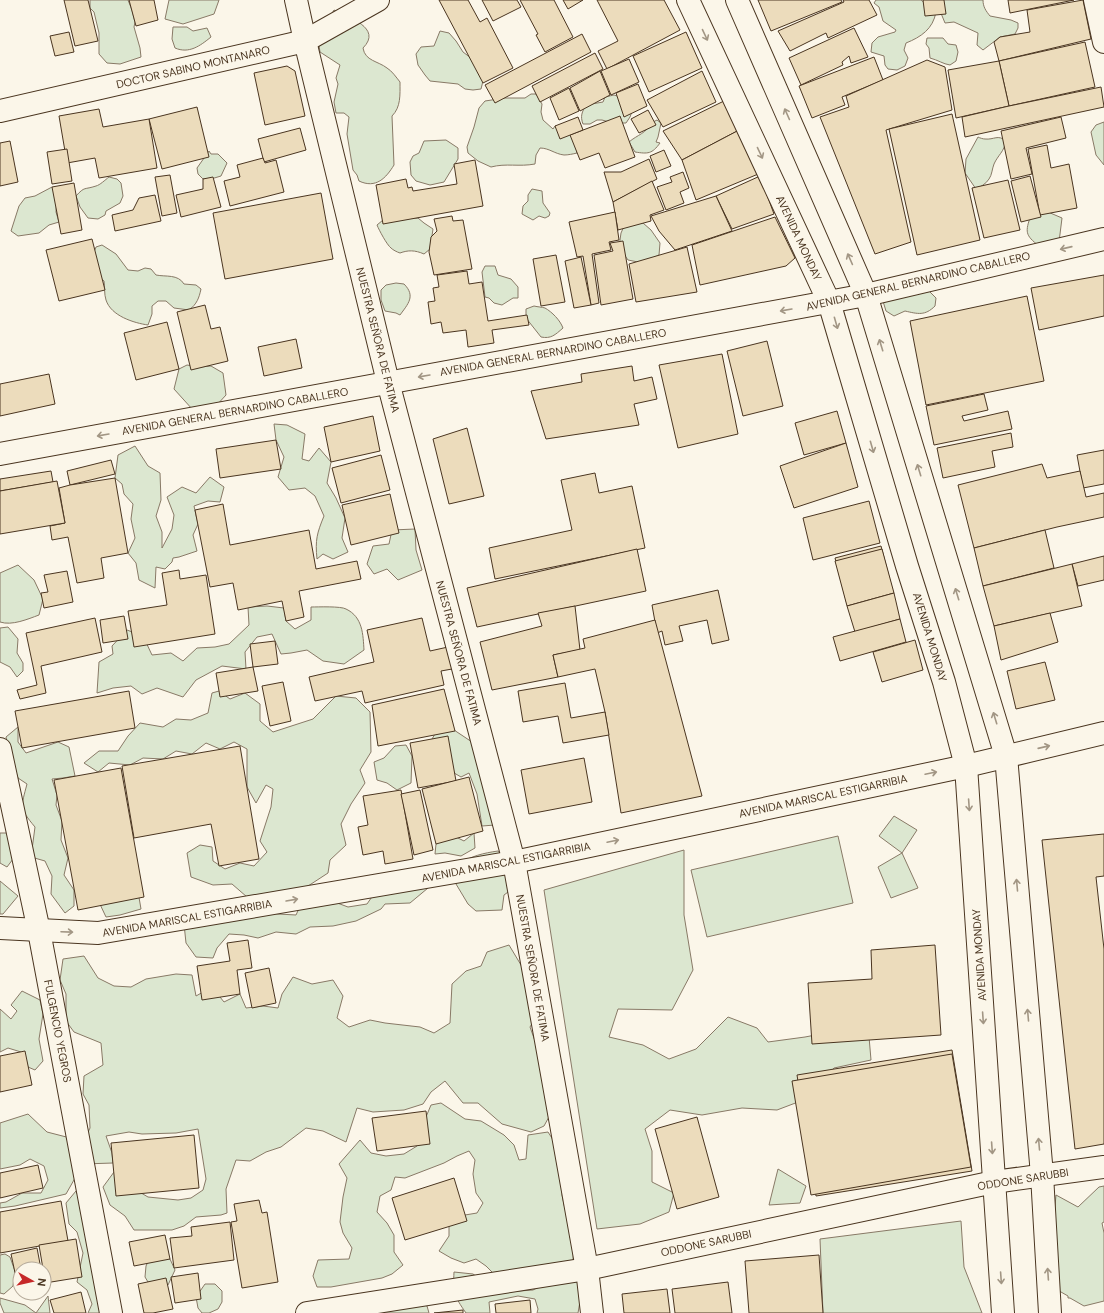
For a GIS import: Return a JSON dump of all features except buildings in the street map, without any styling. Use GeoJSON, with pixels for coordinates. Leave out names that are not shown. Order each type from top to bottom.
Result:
{"type":"FeatureCollection","features":[{"type":"Feature","properties":{"kind":"street","name":"NUESTRA SEÑORA DE FATIMA"},"geometry":{"type":"LineString","coordinates":[[296,0],[388,382],[514,862],[587,1268],[592,1313]]}},
{"type":"Feature","properties":{"kind":"street","name":"DOCTOR SABINO MONTANARO"},"geometry":{"type":"LineString","coordinates":[[0,111],[305,41],[378,0]]}},
{"type":"Feature","properties":{"kind":"street","name":"AVENIDA MONDAY"},"geometry":{"type":"LineString","coordinates":[[688,0],[829,302],[907,566],[944,682],[966,766],[1003,1313]]}},
{"type":"Feature","properties":{"kind":"street"},"geometry":{"type":"LineString","coordinates":[[737,0],[866,295],[1006,756],[1042,1175],[1050,1313]]}},
{"type":"Feature","properties":{"kind":"street"},"geometry":{"type":"LineString","coordinates":[[1095,0],[1104,42]]}},
{"type":"Feature","properties":{"kind":"street","name":"AVENIDA GENERAL BERNARDINO CABALLERO"},"geometry":{"type":"LineString","coordinates":[[0,454],[866,295],[1104,239]]}},
{"type":"Feature","properties":{"kind":"street","name":"AVENIDA MARISCAL ESTIGARRIBIA"},"geometry":{"type":"LineString","coordinates":[[0,928],[98,933],[514,862],[966,766],[1104,733]]}},
{"type":"Feature","properties":{"kind":"street","name":"FULGENCIO YEGROS"},"geometry":{"type":"LineString","coordinates":[[0,749],[39,931],[111,1313]]}},
{"type":"Feature","properties":{"kind":"street","name":"ODDONE SARUBBI"},"geometry":{"type":"LineString","coordinates":[[307,1313],[587,1268],[994,1182],[1104,1167]]}},
{"type":"Feature","properties":{"kind":"green space"},"geometry":{"type":"Polygon","coordinates":[[[90,0],[128,0],[135,22],[134,27],[141,57],[120,64],[107,63],[99,54],[99,33],[94,12],[90,8],[90,0]]]}},
{"type":"Feature","properties":{"kind":"green space"},"geometry":{"type":"Polygon","coordinates":[[[169,0],[219,0],[214,14],[183,24],[165,19],[169,0]]]}},
{"type":"Feature","properties":{"kind":"green space"},"geometry":{"type":"Polygon","coordinates":[[[876,0],[921,0],[936,12],[932,23],[926,32],[906,43],[904,50],[908,58],[905,66],[897,70],[888,69],[885,65],[884,56],[871,52],[872,43],[878,37],[895,32],[896,30],[883,21],[879,7],[874,3],[876,0]]]}},
{"type":"Feature","properties":{"kind":"green space"},"geometry":{"type":"Polygon","coordinates":[[[940,0],[983,0],[985,9],[990,16],[1011,20],[1018,23],[1018,28],[1015,34],[1000,37],[983,50],[977,45],[978,33],[954,22],[945,23],[938,6],[940,0]]]}},
{"type":"Feature","properties":{"kind":"green space"},"geometry":{"type":"Polygon","coordinates":[[[334,10],[355,20],[366,29],[369,35],[368,41],[363,48],[366,56],[389,69],[400,82],[400,96],[398,105],[392,116],[394,165],[384,178],[371,184],[359,181],[353,170],[347,134],[349,117],[344,113],[336,113],[334,102],[338,84],[336,78],[340,65],[320,52],[318,39],[334,10]]]}},
{"type":"Feature","properties":{"kind":"green space"},"geometry":{"type":"Polygon","coordinates":[[[173,27],[187,27],[193,31],[207,28],[211,37],[190,50],[180,50],[175,48],[172,39],[173,27]]]}},
{"type":"Feature","properties":{"kind":"green space"},"geometry":{"type":"Polygon","coordinates":[[[440,31],[449,33],[463,52],[475,61],[484,77],[481,89],[465,89],[458,84],[430,81],[425,75],[418,65],[416,54],[421,47],[434,46],[440,31]]]}},
{"type":"Feature","properties":{"kind":"green space"},"geometry":{"type":"Polygon","coordinates":[[[927,38],[943,38],[948,44],[956,45],[958,52],[956,61],[950,65],[930,58],[929,48],[926,44],[927,38]]]}},
{"type":"Feature","properties":{"kind":"green space"},"geometry":{"type":"Polygon","coordinates":[[[531,94],[536,94],[542,104],[541,112],[543,120],[553,129],[555,126],[572,128],[577,153],[564,155],[540,148],[536,155],[535,164],[502,165],[491,167],[478,161],[468,153],[467,147],[479,108],[485,101],[505,98],[525,98],[531,94]]]}},
{"type":"Feature","properties":{"kind":"green space"},"geometry":{"type":"Polygon","coordinates":[[[614,95],[624,98],[633,109],[626,123],[613,123],[597,120],[590,124],[583,124],[582,114],[586,105],[603,102],[605,97],[614,95]]]}},
{"type":"Feature","properties":{"kind":"green space"},"geometry":{"type":"Polygon","coordinates":[[[657,120],[661,123],[656,142],[660,143],[652,151],[643,153],[635,152],[629,142],[644,132],[651,123],[657,120]]]}},
{"type":"Feature","properties":{"kind":"green space"},"geometry":{"type":"Polygon","coordinates":[[[1104,122],[1104,165],[1096,155],[1091,132],[1096,125],[1104,122]]]}},
{"type":"Feature","properties":{"kind":"green space"},"geometry":{"type":"Polygon","coordinates":[[[978,137],[985,139],[1001,138],[1006,141],[1004,148],[994,164],[988,181],[976,189],[965,173],[966,159],[978,137]]]}},
{"type":"Feature","properties":{"kind":"green space"},"geometry":{"type":"Polygon","coordinates":[[[446,140],[458,148],[458,159],[444,182],[430,185],[416,181],[411,175],[410,162],[413,156],[419,153],[424,141],[446,140]]]}},
{"type":"Feature","properties":{"kind":"green space"},"geometry":{"type":"Polygon","coordinates":[[[209,151],[211,154],[218,154],[227,163],[221,176],[211,179],[203,179],[198,174],[197,168],[209,151]]]}},
{"type":"Feature","properties":{"kind":"green space"},"geometry":{"type":"Polygon","coordinates":[[[109,177],[117,179],[121,183],[123,196],[120,203],[106,211],[105,215],[98,219],[88,218],[80,207],[76,196],[83,189],[101,184],[109,177]]]}},
{"type":"Feature","properties":{"kind":"green space"},"geometry":{"type":"Polygon","coordinates":[[[52,187],[57,192],[56,212],[59,222],[49,225],[39,233],[18,236],[11,231],[19,206],[25,198],[35,196],[52,187]]]}},
{"type":"Feature","properties":{"kind":"green space"},"geometry":{"type":"Polygon","coordinates":[[[532,189],[542,191],[543,203],[550,213],[549,216],[545,218],[539,216],[533,220],[522,214],[523,206],[528,201],[528,195],[532,189]]]}},
{"type":"Feature","properties":{"kind":"green space"},"geometry":{"type":"Polygon","coordinates":[[[1048,212],[1062,218],[1059,242],[1039,246],[1029,236],[1027,229],[1028,225],[1031,215],[1048,212]]]}},
{"type":"Feature","properties":{"kind":"green space"},"geometry":{"type":"Polygon","coordinates":[[[418,218],[433,229],[430,249],[424,254],[412,251],[400,253],[394,250],[387,244],[377,225],[383,220],[418,218]]]}},
{"type":"Feature","properties":{"kind":"green space"},"geometry":{"type":"Polygon","coordinates":[[[632,221],[643,223],[651,230],[660,243],[659,255],[643,263],[628,260],[619,247],[621,233],[625,224],[632,221]]]}},
{"type":"Feature","properties":{"kind":"green space"},"geometry":{"type":"Polygon","coordinates":[[[102,245],[116,254],[128,270],[138,271],[145,268],[151,269],[156,275],[172,276],[184,284],[196,285],[201,289],[196,303],[189,310],[174,308],[166,301],[158,301],[152,306],[152,314],[148,325],[124,318],[109,306],[105,298],[104,281],[98,276],[94,252],[96,247],[102,245]]]}},
{"type":"Feature","properties":{"kind":"green space"},"geometry":{"type":"Polygon","coordinates":[[[485,266],[495,266],[498,275],[511,279],[518,287],[518,298],[513,298],[502,305],[494,303],[489,298],[485,297],[482,272],[485,266]]]}},
{"type":"Feature","properties":{"kind":"green space"},"geometry":{"type":"Polygon","coordinates":[[[396,283],[404,284],[410,292],[410,300],[400,315],[385,311],[381,300],[381,290],[386,285],[396,283]]]}},
{"type":"Feature","properties":{"kind":"green space"},"geometry":{"type":"Polygon","coordinates":[[[929,291],[936,298],[935,306],[925,313],[905,311],[894,316],[886,311],[882,298],[929,291]]]}},
{"type":"Feature","properties":{"kind":"green space"},"geometry":{"type":"Polygon","coordinates":[[[534,306],[545,308],[558,319],[563,328],[553,336],[541,337],[526,318],[526,309],[534,306]]]}},
{"type":"Feature","properties":{"kind":"green space"},"geometry":{"type":"Polygon","coordinates":[[[187,365],[199,367],[211,366],[223,373],[226,395],[215,407],[193,410],[174,389],[179,369],[187,365]]]}},
{"type":"Feature","properties":{"kind":"green space"},"geometry":{"type":"Polygon","coordinates":[[[274,424],[287,425],[305,434],[302,459],[309,461],[319,448],[331,462],[327,483],[345,518],[342,538],[348,552],[333,559],[323,554],[317,559],[317,537],[324,516],[315,496],[305,488],[289,490],[278,477],[284,457],[276,440],[274,424]]]}},
{"type":"Feature","properties":{"kind":"green space"},"geometry":{"type":"Polygon","coordinates":[[[135,446],[148,466],[160,473],[161,500],[156,516],[162,532],[162,548],[172,529],[174,515],[167,497],[182,487],[196,493],[210,477],[224,487],[220,502],[208,501],[194,506],[198,524],[193,535],[197,551],[173,558],[172,562],[165,569],[156,567],[155,588],[139,580],[136,563],[128,553],[135,538],[131,519],[133,504],[124,494],[122,484],[115,478],[118,455],[135,446]]]}},
{"type":"Feature","properties":{"kind":"green space"},"geometry":{"type":"Polygon","coordinates":[[[415,529],[416,550],[422,570],[398,580],[387,569],[374,574],[367,564],[373,546],[389,544],[392,530],[415,529]]]}},
{"type":"Feature","properties":{"kind":"green space"},"geometry":{"type":"Polygon","coordinates":[[[18,565],[34,580],[43,599],[39,615],[15,623],[0,622],[0,573],[18,565]]]}},
{"type":"Feature","properties":{"kind":"green space"},"geometry":{"type":"Polygon","coordinates":[[[267,606],[284,608],[286,621],[295,629],[311,620],[311,607],[335,607],[346,609],[352,612],[359,622],[364,650],[344,664],[323,661],[307,650],[281,654],[272,634],[257,637],[245,652],[246,669],[222,666],[196,680],[183,697],[157,688],[142,694],[131,686],[113,688],[97,693],[99,662],[113,654],[112,646],[127,630],[143,636],[152,655],[171,653],[183,661],[197,648],[215,647],[229,644],[249,625],[248,607],[267,606]]]}},
{"type":"Feature","properties":{"kind":"green space"},"geometry":{"type":"Polygon","coordinates":[[[8,627],[18,639],[17,653],[23,663],[23,671],[17,677],[10,667],[0,662],[0,628],[8,627]]]}},
{"type":"Feature","properties":{"kind":"green space"},"geometry":{"type":"Polygon","coordinates":[[[219,691],[230,699],[245,693],[260,704],[260,721],[273,732],[313,719],[336,696],[356,698],[370,712],[371,752],[360,770],[365,783],[351,804],[341,824],[346,845],[330,860],[328,873],[305,888],[247,897],[232,884],[213,885],[191,877],[187,853],[200,845],[212,847],[213,861],[225,869],[240,863],[254,866],[267,852],[260,841],[271,807],[273,789],[266,785],[256,803],[247,787],[247,749],[234,742],[220,749],[206,743],[192,754],[176,751],[163,759],[143,758],[130,765],[109,763],[98,772],[84,763],[99,751],[118,751],[128,736],[140,723],[163,727],[176,719],[191,720],[208,713],[212,693],[219,691]]]}},
{"type":"Feature","properties":{"kind":"green space"},"geometry":{"type":"Polygon","coordinates":[[[442,722],[472,742],[495,825],[482,826],[477,794],[469,773],[461,777],[449,770],[432,739],[442,722]]]}},
{"type":"Feature","properties":{"kind":"green space"},"geometry":{"type":"Polygon","coordinates":[[[18,727],[18,742],[26,753],[58,742],[69,747],[75,776],[52,779],[57,795],[56,805],[62,821],[61,840],[68,858],[64,875],[74,890],[74,906],[65,913],[51,894],[52,876],[45,861],[31,857],[35,827],[26,816],[23,807],[23,798],[27,784],[18,778],[10,757],[6,737],[18,727]]]}},
{"type":"Feature","properties":{"kind":"green space"},"geometry":{"type":"Polygon","coordinates":[[[406,745],[412,756],[411,783],[397,790],[387,783],[377,780],[374,762],[384,758],[395,746],[406,745]]]}},
{"type":"Feature","properties":{"kind":"green space"},"geometry":{"type":"Polygon","coordinates":[[[894,816],[917,830],[902,853],[879,836],[894,816]]]}},
{"type":"Feature","properties":{"kind":"green space"},"geometry":{"type":"Polygon","coordinates":[[[0,833],[9,833],[19,851],[7,867],[0,863],[0,833]]]}},
{"type":"Feature","properties":{"kind":"green space"},"geometry":{"type":"Polygon","coordinates":[[[474,833],[475,848],[461,856],[445,853],[435,854],[436,844],[450,834],[464,841],[474,833]]]}},
{"type":"Feature","properties":{"kind":"green space"},"geometry":{"type":"Polygon","coordinates":[[[838,836],[853,903],[707,937],[691,870],[838,836]]]}},
{"type":"Feature","properties":{"kind":"green space"},"geometry":{"type":"Polygon","coordinates":[[[684,850],[684,915],[693,970],[672,1010],[618,1009],[609,1037],[643,1045],[669,1059],[696,1049],[728,1017],[757,1028],[768,1042],[805,1037],[868,1025],[871,1060],[834,1068],[806,1099],[777,1110],[742,1108],[702,1115],[670,1110],[645,1129],[652,1151],[652,1182],[674,1193],[669,1212],[640,1224],[597,1229],[544,890],[684,850]]]}},
{"type":"Feature","properties":{"kind":"green space"},"geometry":{"type":"Polygon","coordinates":[[[498,851],[514,862],[519,884],[504,895],[502,910],[476,911],[468,904],[456,884],[458,865],[477,855],[498,851]]]}},
{"type":"Feature","properties":{"kind":"green space"},"geometry":{"type":"Polygon","coordinates":[[[902,853],[918,888],[891,898],[878,867],[902,853]]]}},
{"type":"Feature","properties":{"kind":"green space"},"geometry":{"type":"Polygon","coordinates":[[[136,880],[141,909],[106,917],[98,900],[136,880]]]}},
{"type":"Feature","properties":{"kind":"green space"},"geometry":{"type":"Polygon","coordinates":[[[0,881],[18,896],[3,914],[0,914],[0,881]]]}},
{"type":"Feature","properties":{"kind":"green space"},"geometry":{"type":"Polygon","coordinates":[[[434,883],[410,903],[385,904],[381,909],[356,921],[333,926],[310,927],[296,934],[276,932],[258,938],[229,934],[217,948],[213,958],[196,957],[186,943],[184,924],[255,911],[296,915],[302,902],[324,898],[348,907],[367,904],[378,888],[434,883]]]}},
{"type":"Feature","properties":{"kind":"green space"},"geometry":{"type":"Polygon","coordinates":[[[509,945],[524,970],[541,1008],[530,1027],[557,1102],[544,1126],[531,1132],[502,1124],[478,1103],[463,1103],[445,1081],[431,1092],[423,1104],[404,1110],[373,1112],[357,1108],[346,1142],[323,1131],[306,1128],[281,1147],[266,1152],[250,1161],[236,1160],[226,1189],[227,1213],[221,1215],[196,1217],[184,1226],[172,1230],[134,1230],[125,1216],[110,1205],[103,1187],[114,1172],[126,1175],[136,1190],[148,1197],[178,1200],[191,1198],[203,1190],[206,1179],[198,1129],[176,1133],[142,1134],[129,1132],[106,1136],[112,1153],[113,1163],[83,1164],[66,1194],[0,1208],[0,1203],[6,1202],[22,1193],[41,1193],[48,1180],[44,1166],[30,1159],[20,1165],[0,1169],[0,1123],[28,1114],[47,1132],[78,1140],[80,1149],[90,1128],[89,1105],[83,1094],[84,1076],[103,1065],[101,1043],[74,1032],[66,1021],[66,994],[60,980],[63,959],[84,956],[98,978],[114,986],[131,987],[146,979],[176,974],[192,975],[196,996],[212,987],[224,1002],[240,994],[246,1008],[263,1006],[278,1008],[282,994],[293,977],[312,984],[333,980],[343,996],[337,1018],[349,1027],[370,1020],[420,1027],[434,1033],[450,1023],[452,984],[466,971],[481,966],[487,952],[509,945]]]}},
{"type":"Feature","properties":{"kind":"green space"},"geometry":{"type":"Polygon","coordinates":[[[22,991],[40,1000],[43,1014],[39,1039],[43,1061],[35,1070],[28,1067],[21,1052],[8,1048],[0,1052],[0,1009],[11,1019],[17,1011],[11,1005],[22,991]]]}},
{"type":"Feature","properties":{"kind":"green space"},"geometry":{"type":"Polygon","coordinates":[[[441,1103],[465,1119],[481,1121],[504,1135],[514,1145],[519,1160],[526,1159],[528,1135],[548,1132],[559,1149],[565,1180],[562,1195],[565,1209],[572,1215],[570,1238],[574,1241],[573,1261],[583,1284],[578,1313],[537,1313],[538,1309],[535,1299],[518,1296],[489,1302],[490,1313],[466,1313],[455,1294],[454,1272],[473,1274],[489,1285],[519,1291],[533,1290],[549,1282],[498,1278],[486,1266],[476,1259],[464,1263],[439,1251],[449,1236],[449,1226],[459,1216],[477,1213],[483,1203],[476,1193],[473,1174],[475,1160],[469,1151],[444,1163],[405,1178],[395,1177],[391,1190],[380,1196],[377,1212],[387,1223],[394,1235],[394,1252],[403,1265],[392,1274],[382,1278],[331,1287],[317,1287],[313,1276],[318,1260],[349,1259],[352,1248],[343,1233],[340,1222],[347,1178],[339,1164],[360,1140],[371,1153],[386,1156],[404,1154],[417,1146],[423,1124],[431,1105],[441,1103]]]}},
{"type":"Feature","properties":{"kind":"green space"},"geometry":{"type":"Polygon","coordinates":[[[778,1169],[806,1186],[800,1203],[769,1205],[778,1169]]]}},
{"type":"Feature","properties":{"kind":"green space"},"geometry":{"type":"Polygon","coordinates":[[[1104,1186],[1104,1222],[1102,1223],[1104,1233],[1104,1301],[1084,1306],[1068,1298],[1068,1296],[1054,1288],[1052,1238],[1056,1195],[1078,1207],[1099,1187],[1104,1186]]]}},
{"type":"Feature","properties":{"kind":"green space"},"geometry":{"type":"Polygon","coordinates":[[[76,1191],[84,1210],[109,1302],[99,1313],[88,1313],[92,1304],[87,1290],[77,1282],[83,1253],[77,1232],[69,1224],[66,1203],[76,1191]]]}},
{"type":"Feature","properties":{"kind":"green space"},"geometry":{"type":"Polygon","coordinates":[[[961,1221],[964,1267],[982,1313],[823,1313],[820,1239],[961,1221]]]}},
{"type":"Feature","properties":{"kind":"green space"},"geometry":{"type":"Polygon","coordinates":[[[5,1254],[10,1257],[12,1263],[12,1287],[4,1294],[0,1293],[0,1255],[5,1254]]]}},
{"type":"Feature","properties":{"kind":"green space"},"geometry":{"type":"Polygon","coordinates":[[[160,1256],[170,1259],[175,1270],[168,1285],[148,1282],[145,1277],[146,1266],[150,1257],[160,1256]]]}},
{"type":"Feature","properties":{"kind":"green space"},"geometry":{"type":"Polygon","coordinates":[[[205,1284],[215,1284],[222,1291],[222,1302],[218,1309],[209,1313],[202,1313],[198,1308],[196,1297],[205,1284]]]}},
{"type":"Feature","properties":{"kind":"green space"},"geometry":{"type":"Polygon","coordinates":[[[0,1298],[25,1305],[36,1313],[4,1313],[0,1303],[0,1298]]]}},
{"type":"Feature","properties":{"kind":"green space"},"geometry":{"type":"Polygon","coordinates":[[[412,1298],[427,1306],[429,1313],[379,1313],[384,1302],[412,1298]]]}},
{"type":"Feature","properties":{"kind":"green space"},"geometry":{"type":"Polygon","coordinates":[[[44,1301],[49,1301],[50,1313],[36,1313],[44,1301]]]}}]}
